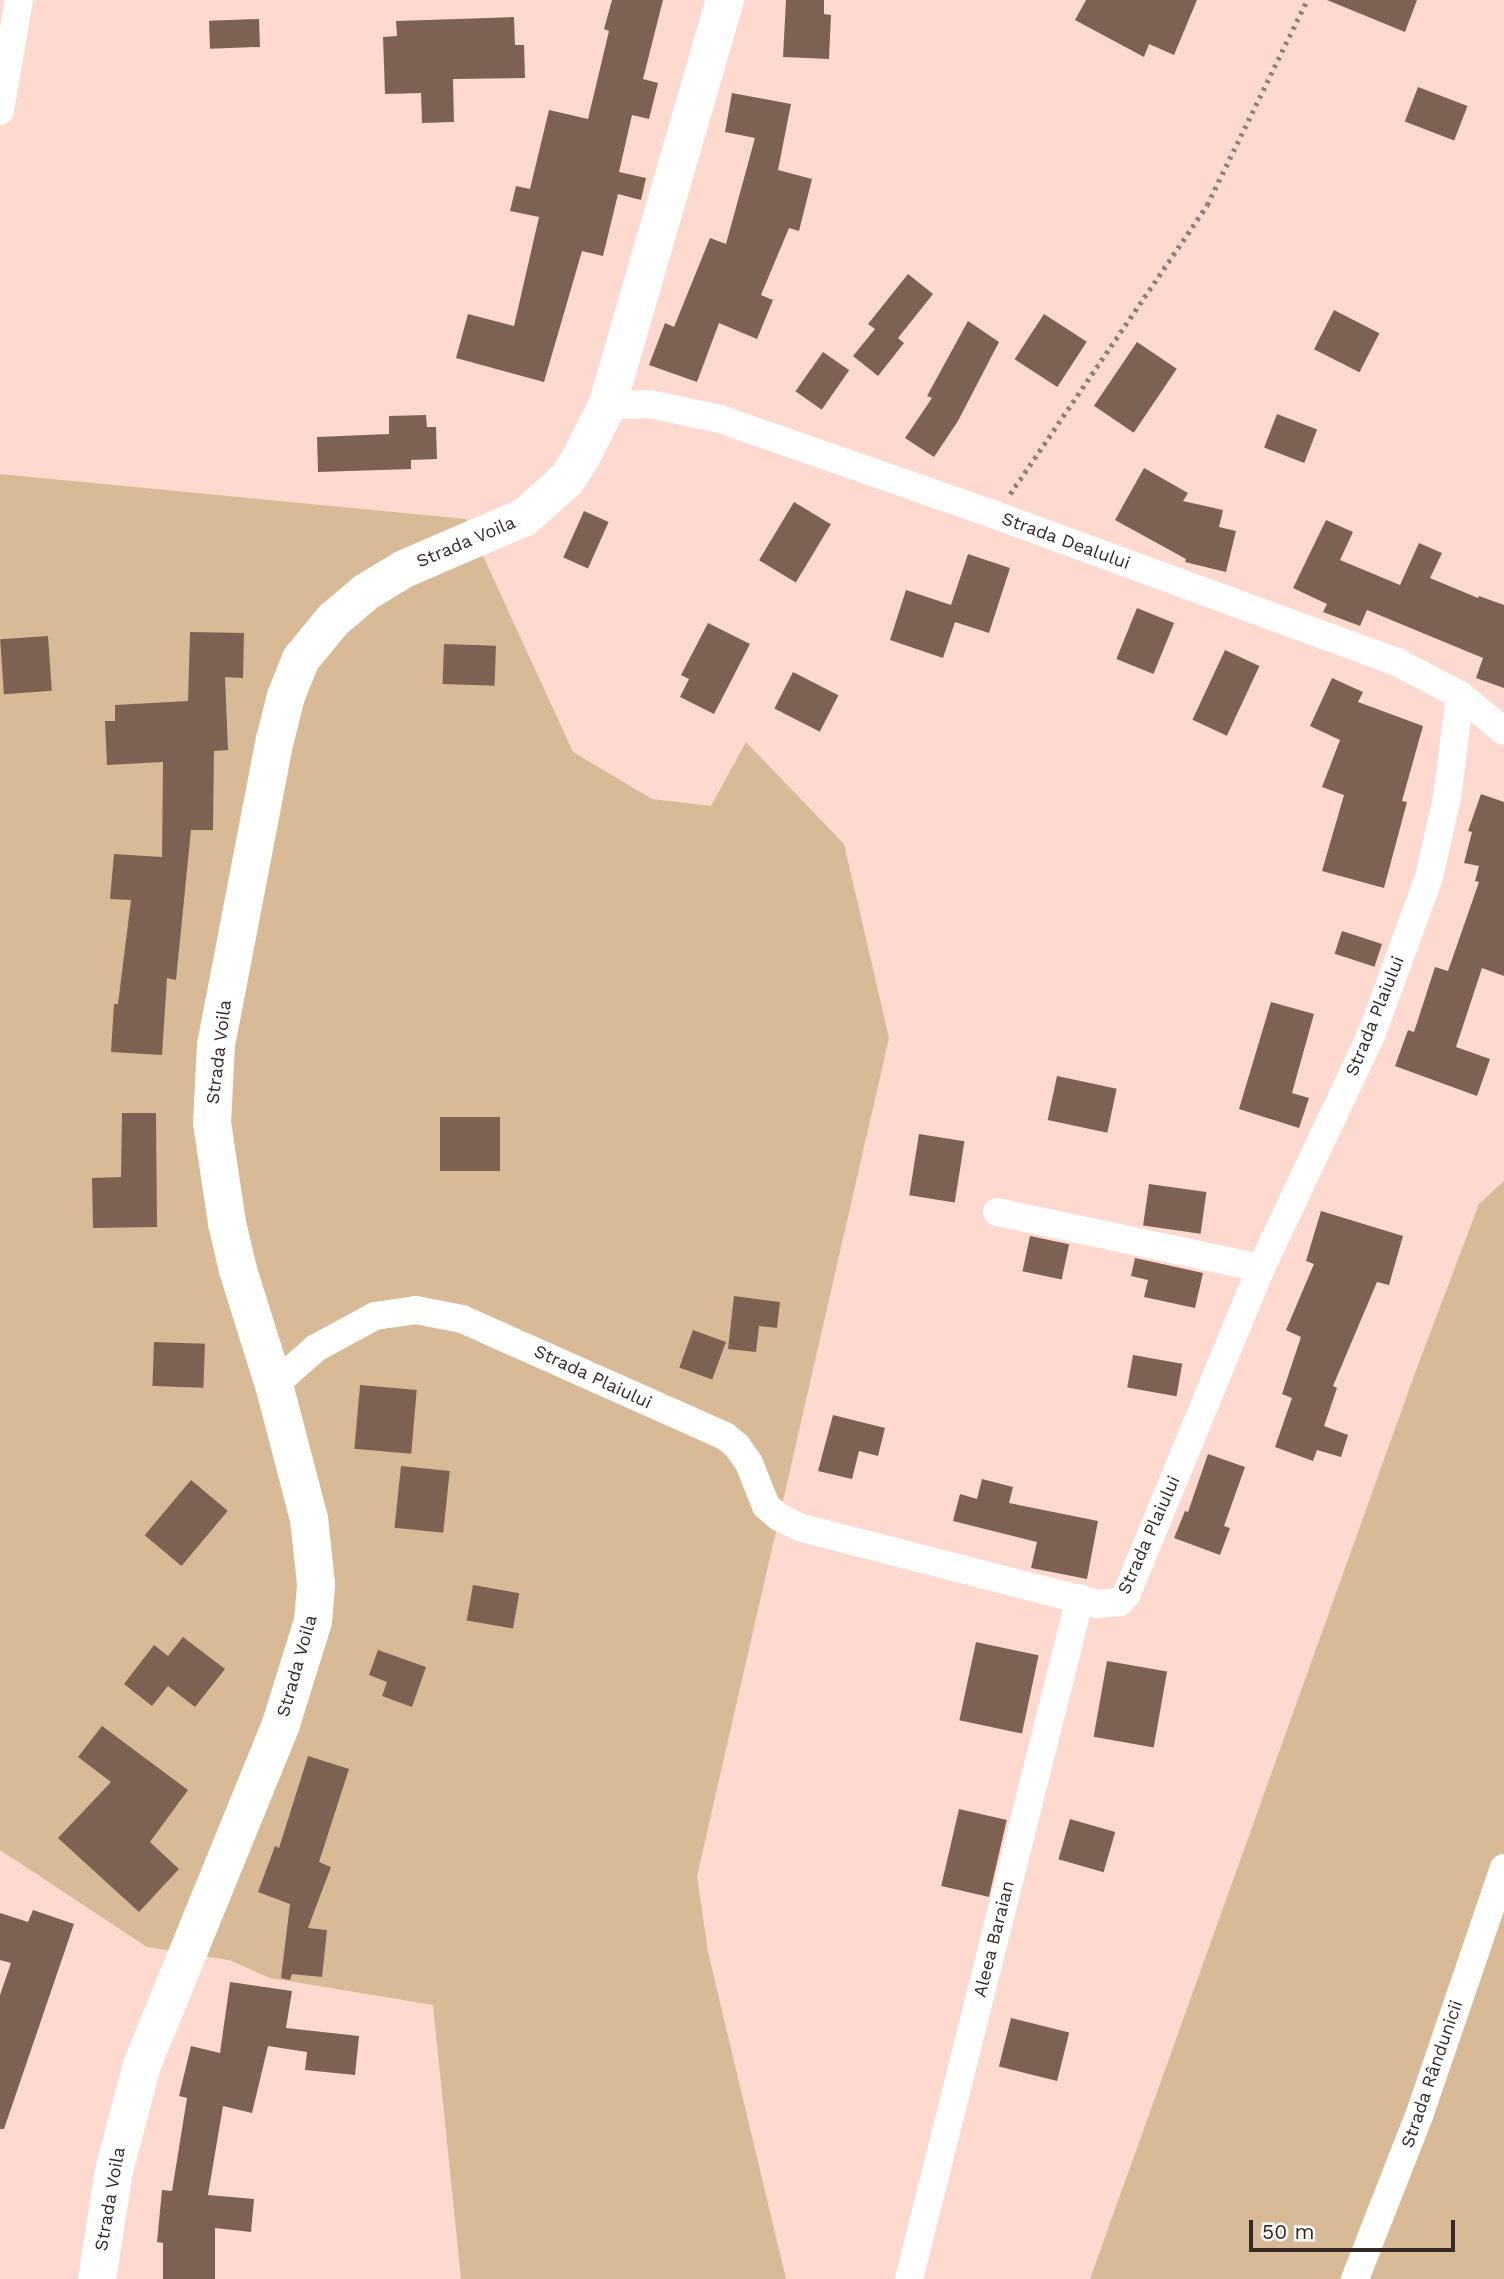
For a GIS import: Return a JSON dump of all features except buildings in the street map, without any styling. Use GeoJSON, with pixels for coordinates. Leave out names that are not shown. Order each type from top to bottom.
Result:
{"type":"FeatureCollection","features":[{"type":"Feature","properties":{"kind":"main road","name":"Strada Voila"},"geometry":{"type":"LineString","coordinates":[[97,2279],[114,2171],[142,2065],[281,1724],[313,1621],[314,1550],[299,1478],[227,1223],[212,1123],[212,1078],[275,740],[286,696],[301,659],[333,620],[366,592],[404,569],[525,517],[547,499],[580,459],[607,406],[725,0]]}},
{"type":"Feature","properties":{"kind":"street"},"geometry":{"type":"LineString","coordinates":[[0,111],[19,0]]}},
{"type":"Feature","properties":{"kind":"street","name":"Strada Dealului"},"geometry":{"type":"LineString","coordinates":[[607,406],[649,404],[720,419],[995,515],[1395,661],[1460,695],[1504,731]]}},
{"type":"Feature","properties":{"kind":"street","name":"Strada Plaiului"},"geometry":{"type":"LineString","coordinates":[[274,1385],[316,1348],[375,1316],[416,1310],[462,1319],[532,1347],[641,1401],[725,1436],[737,1446],[749,1463],[766,1506],[802,1528],[1109,1605],[1120,1602],[1127,1593],[1261,1268],[1372,1033],[1429,877],[1447,797],[1460,695]]}},
{"type":"Feature","properties":{"kind":"street"},"geometry":{"type":"LineString","coordinates":[[997,1212],[1261,1268]]}},
{"type":"Feature","properties":{"kind":"street","name":"Aleea Baraian"},"geometry":{"type":"LineString","coordinates":[[909,2279],[1080,1598]]}},
{"type":"Feature","properties":{"kind":"street","name":"Strada Rândunicii"},"geometry":{"type":"LineString","coordinates":[[1355,2279],[1419,2116],[1504,1868]]}},
{"type":"Feature","properties":{"kind":"path"},"geometry":{"type":"LineString","coordinates":[[995,515],[1207,205],[1307,0]]}},
{"type":"Feature","properties":{"kind":"shaded area"},"geometry":{"type":"Polygon","coordinates":[[[0,474],[466,519],[573,752],[652,799],[711,806],[746,742],[844,844],[889,1038],[697,1876],[708,1952],[786,2279],[461,2279],[433,2005],[270,1978],[229,1960],[147,1947],[0,1850],[0,474]]]}},
{"type":"Feature","properties":{"kind":"shaded area"},"geometry":{"type":"Polygon","coordinates":[[[1504,1181],[1504,2279],[1090,2279],[1415,1373],[1479,1204],[1504,1181]]]}}]}
